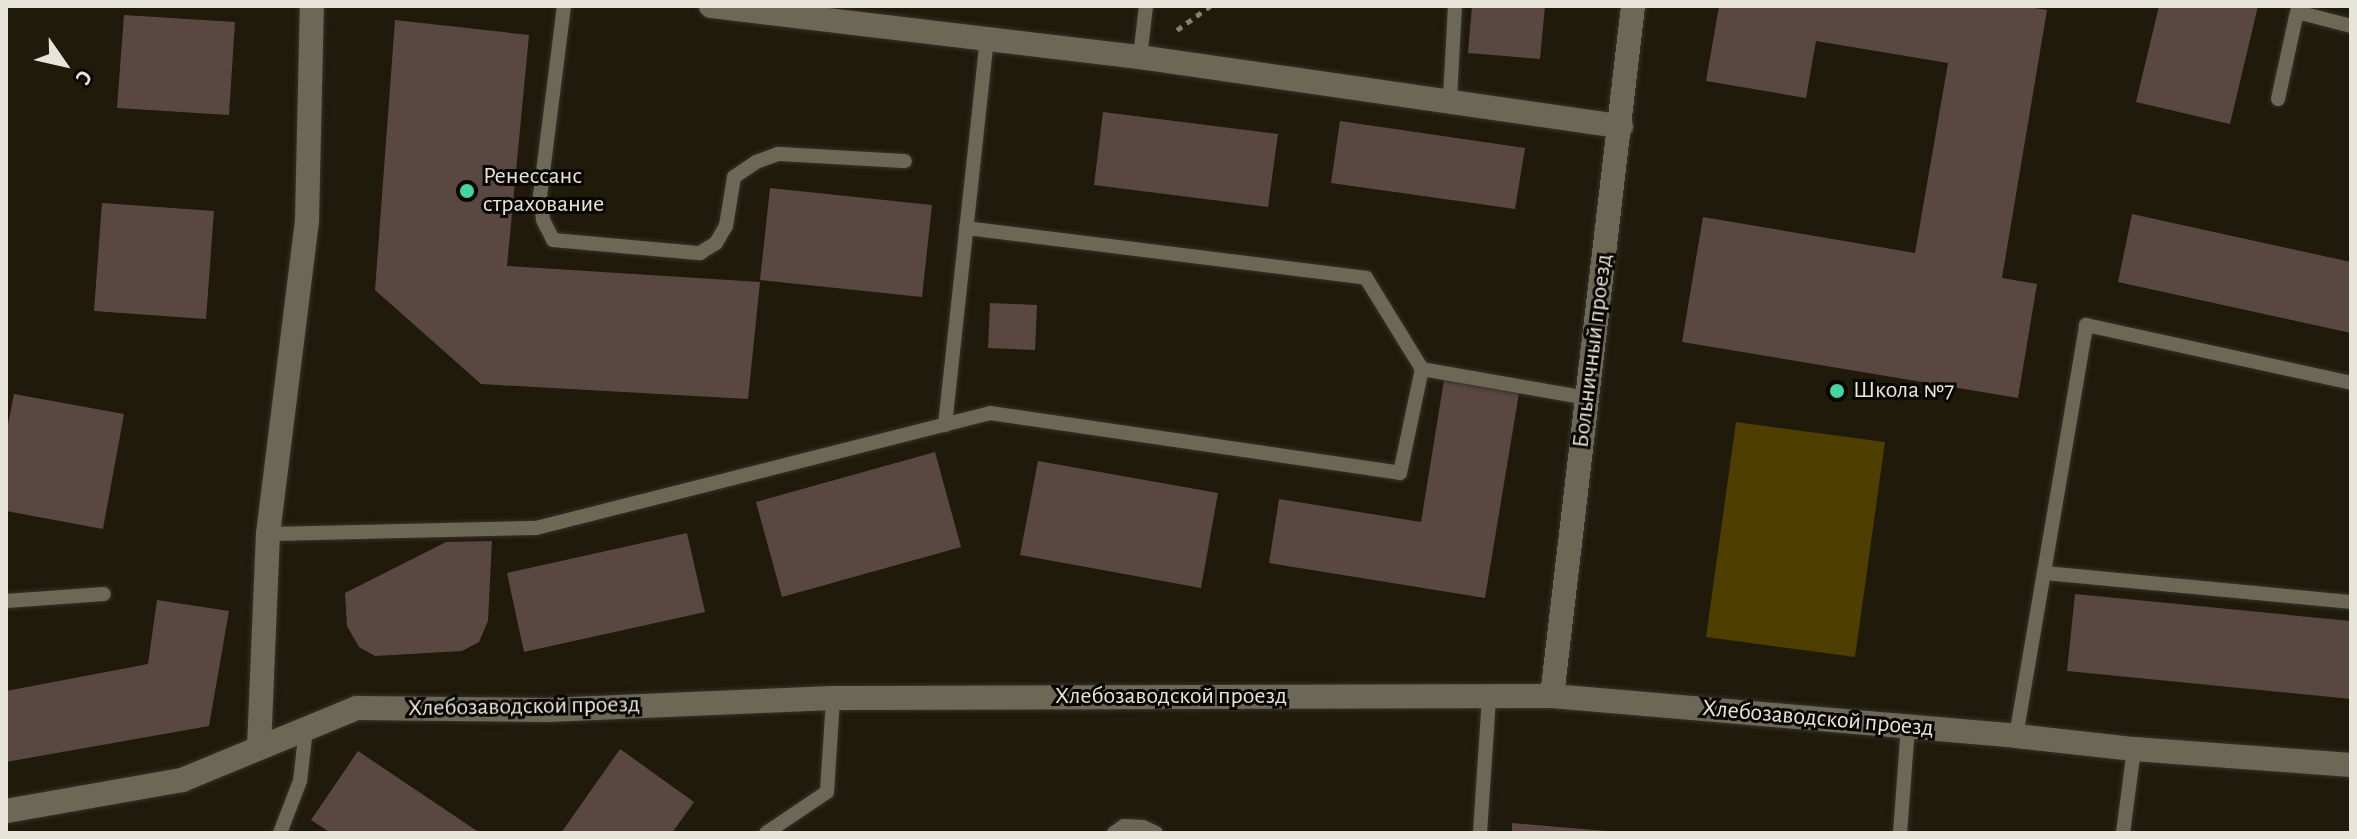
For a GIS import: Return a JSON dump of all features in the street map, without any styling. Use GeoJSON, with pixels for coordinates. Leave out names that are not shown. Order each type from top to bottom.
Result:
{"type":"FeatureCollection","features":[{"type":"Feature","properties":{"kind":"street"},"geometry":{"type":"LineString","coordinates":[[259,748],[268,534],[307,220],[312,6]]}},
{"type":"Feature","properties":{"kind":"street"},"geometry":{"type":"LineString","coordinates":[[711,6],[806,12],[987,39],[1450,98],[1621,126]]}},
{"type":"Feature","properties":{"kind":"street","name":"Больничный проезд"},"geometry":{"type":"LineString","coordinates":[[1552,696],[1633,6]]}},
{"type":"Feature","properties":{"kind":"street","name":"Хлебозаводской проезд"},"geometry":{"type":"LineString","coordinates":[[6,811],[182,780],[357,708],[548,710],[833,698],[1552,696],[2134,749],[2351,765]]}},
{"type":"Feature","properties":{"kind":"lane"},"geometry":{"type":"LineString","coordinates":[[564,6],[540,195],[543,220],[553,240],[700,253],[716,243],[726,226],[734,177],[756,162],[778,154],[905,161]]}},
{"type":"Feature","properties":{"kind":"lane"},"geometry":{"type":"LineString","coordinates":[[1140,57],[1146,6]]}},
{"type":"Feature","properties":{"kind":"lane"},"geometry":{"type":"LineString","coordinates":[[1450,98],[1455,6]]}},
{"type":"Feature","properties":{"kind":"lane"},"geometry":{"type":"LineString","coordinates":[[2278,99],[2297,12],[2351,26]]}},
{"type":"Feature","properties":{"kind":"lane"},"geometry":{"type":"LineString","coordinates":[[945,425],[987,39]]}},
{"type":"Feature","properties":{"kind":"lane"},"geometry":{"type":"LineString","coordinates":[[268,534],[536,528],[990,413],[1400,473],[1422,369],[1366,278],[966,228]]}},
{"type":"Feature","properties":{"kind":"lane"},"geometry":{"type":"LineString","coordinates":[[2016,736],[2086,325],[2351,383]]}},
{"type":"Feature","properties":{"kind":"lane"},"geometry":{"type":"LineString","coordinates":[[1422,369],[1586,398]]}},
{"type":"Feature","properties":{"kind":"lane"},"geometry":{"type":"LineString","coordinates":[[2044,573],[2351,602]]}},
{"type":"Feature","properties":{"kind":"lane"},"geometry":{"type":"LineString","coordinates":[[6,601],[104,594]]}},
{"type":"Feature","properties":{"kind":"lane"},"geometry":{"type":"LineString","coordinates":[[1480,833],[1489,697]]}},
{"type":"Feature","properties":{"kind":"lane"},"geometry":{"type":"LineString","coordinates":[[766,833],[827,792],[833,698]]}},
{"type":"Feature","properties":{"kind":"lane"},"geometry":{"type":"LineString","coordinates":[[1900,833],[1908,727]]}},
{"type":"Feature","properties":{"kind":"lane"},"geometry":{"type":"LineString","coordinates":[[280,833],[300,781],[306,729]]}},
{"type":"Feature","properties":{"kind":"lane"},"geometry":{"type":"LineString","coordinates":[[2123,833],[2134,749]]}},
{"type":"Feature","properties":{"kind":"lane"},"geometry":{"type":"LineString","coordinates":[[1114,833],[1124,826],[1143,827],[1156,833]]}},
{"type":"Feature","properties":{"kind":"shaded area"},"geometry":{"type":"Polygon","coordinates":[[[1736,422],[1885,442],[1855,657],[1706,637],[1736,422]]]}},
{"type":"Feature","properties":{"kind":"building"},"geometry":{"type":"Polygon","coordinates":[[[1472,6],[1545,6],[1540,59],[1468,53],[1472,6]]]}},
{"type":"Feature","properties":{"kind":"building"},"geometry":{"type":"Polygon","coordinates":[[[1719,6],[2022,6],[2047,10],[2002,278],[2037,284],[2018,398],[1682,342],[1703,217],[1915,253],[1948,63],[1816,41],[1806,98],[1706,81],[1719,6]]]}},
{"type":"Feature","properties":{"kind":"building"},"geometry":{"type":"Polygon","coordinates":[[[2159,6],[2258,6],[2230,124],[2136,102],[2159,6]]]}},
{"type":"Feature","properties":{"kind":"building"},"geometry":{"type":"Polygon","coordinates":[[[124,15],[235,22],[229,115],[117,108],[124,15]]]}},
{"type":"Feature","properties":{"kind":"building"},"geometry":{"type":"Polygon","coordinates":[[[395,20],[529,35],[507,266],[760,282],[748,399],[481,384],[375,290],[395,20]]]}},
{"type":"Feature","properties":{"kind":"building"},"geometry":{"type":"Polygon","coordinates":[[[1103,112],[1278,134],[1268,207],[1094,185],[1103,112]]]}},
{"type":"Feature","properties":{"kind":"building"},"geometry":{"type":"Polygon","coordinates":[[[1340,121],[1525,148],[1515,209],[1331,183],[1340,121]]]}},
{"type":"Feature","properties":{"kind":"building"},"geometry":{"type":"Polygon","coordinates":[[[770,188],[932,205],[922,297],[760,280],[770,188]]]}},
{"type":"Feature","properties":{"kind":"building"},"geometry":{"type":"Polygon","coordinates":[[[102,203],[214,211],[206,319],[94,311],[102,203]]]}},
{"type":"Feature","properties":{"kind":"building"},"geometry":{"type":"Polygon","coordinates":[[[2132,214],[2351,262],[2351,333],[2118,282],[2132,214]]]}},
{"type":"Feature","properties":{"kind":"building"},"geometry":{"type":"Polygon","coordinates":[[[990,303],[1037,305],[1035,350],[988,348],[990,303]]]}},
{"type":"Feature","properties":{"kind":"building"},"geometry":{"type":"Polygon","coordinates":[[[1444,380],[1519,393],[1485,598],[1269,563],[1279,499],[1421,522],[1444,380]]]}},
{"type":"Feature","properties":{"kind":"building"},"geometry":{"type":"Polygon","coordinates":[[[14,394],[124,414],[103,529],[6,511],[6,435],[14,394]]]}},
{"type":"Feature","properties":{"kind":"building"},"geometry":{"type":"Polygon","coordinates":[[[935,452],[961,547],[782,597],[756,502],[935,452]]]}},
{"type":"Feature","properties":{"kind":"building"},"geometry":{"type":"Polygon","coordinates":[[[1038,461],[1218,493],[1201,588],[1020,555],[1038,461]]]}},
{"type":"Feature","properties":{"kind":"building"},"geometry":{"type":"Polygon","coordinates":[[[687,533],[705,612],[524,652],[507,573],[687,533]]]}},
{"type":"Feature","properties":{"kind":"building"},"geometry":{"type":"Polygon","coordinates":[[[492,541],[488,621],[479,642],[462,651],[375,656],[359,647],[347,626],[345,593],[446,542],[492,541]]]}},
{"type":"Feature","properties":{"kind":"building"},"geometry":{"type":"Polygon","coordinates":[[[2075,594],[2351,621],[2351,699],[2067,671],[2075,594]]]}},
{"type":"Feature","properties":{"kind":"building"},"geometry":{"type":"Polygon","coordinates":[[[157,600],[229,611],[209,726],[6,762],[6,691],[148,664],[157,600]]]}},
{"type":"Feature","properties":{"kind":"building"},"geometry":{"type":"Polygon","coordinates":[[[620,749],[694,802],[672,833],[561,833],[620,749]]]}},
{"type":"Feature","properties":{"kind":"building"},"geometry":{"type":"Polygon","coordinates":[[[358,751],[480,833],[331,833],[311,820],[358,751]]]}},
{"type":"Feature","properties":{"kind":"building"},"geometry":{"type":"Polygon","coordinates":[[[1512,823],[1606,831],[1606,833],[1512,833],[1512,823]]]}},
{"type":"Feature","properties":{"kind":"place","name":"Ренессанс страхование"},"geometry":{"type":"Point","coordinates":[467,191]}},
{"type":"Feature","properties":{"kind":"place","name":"Школа №7"},"geometry":{"type":"Point","coordinates":[1837,391]}}]}
